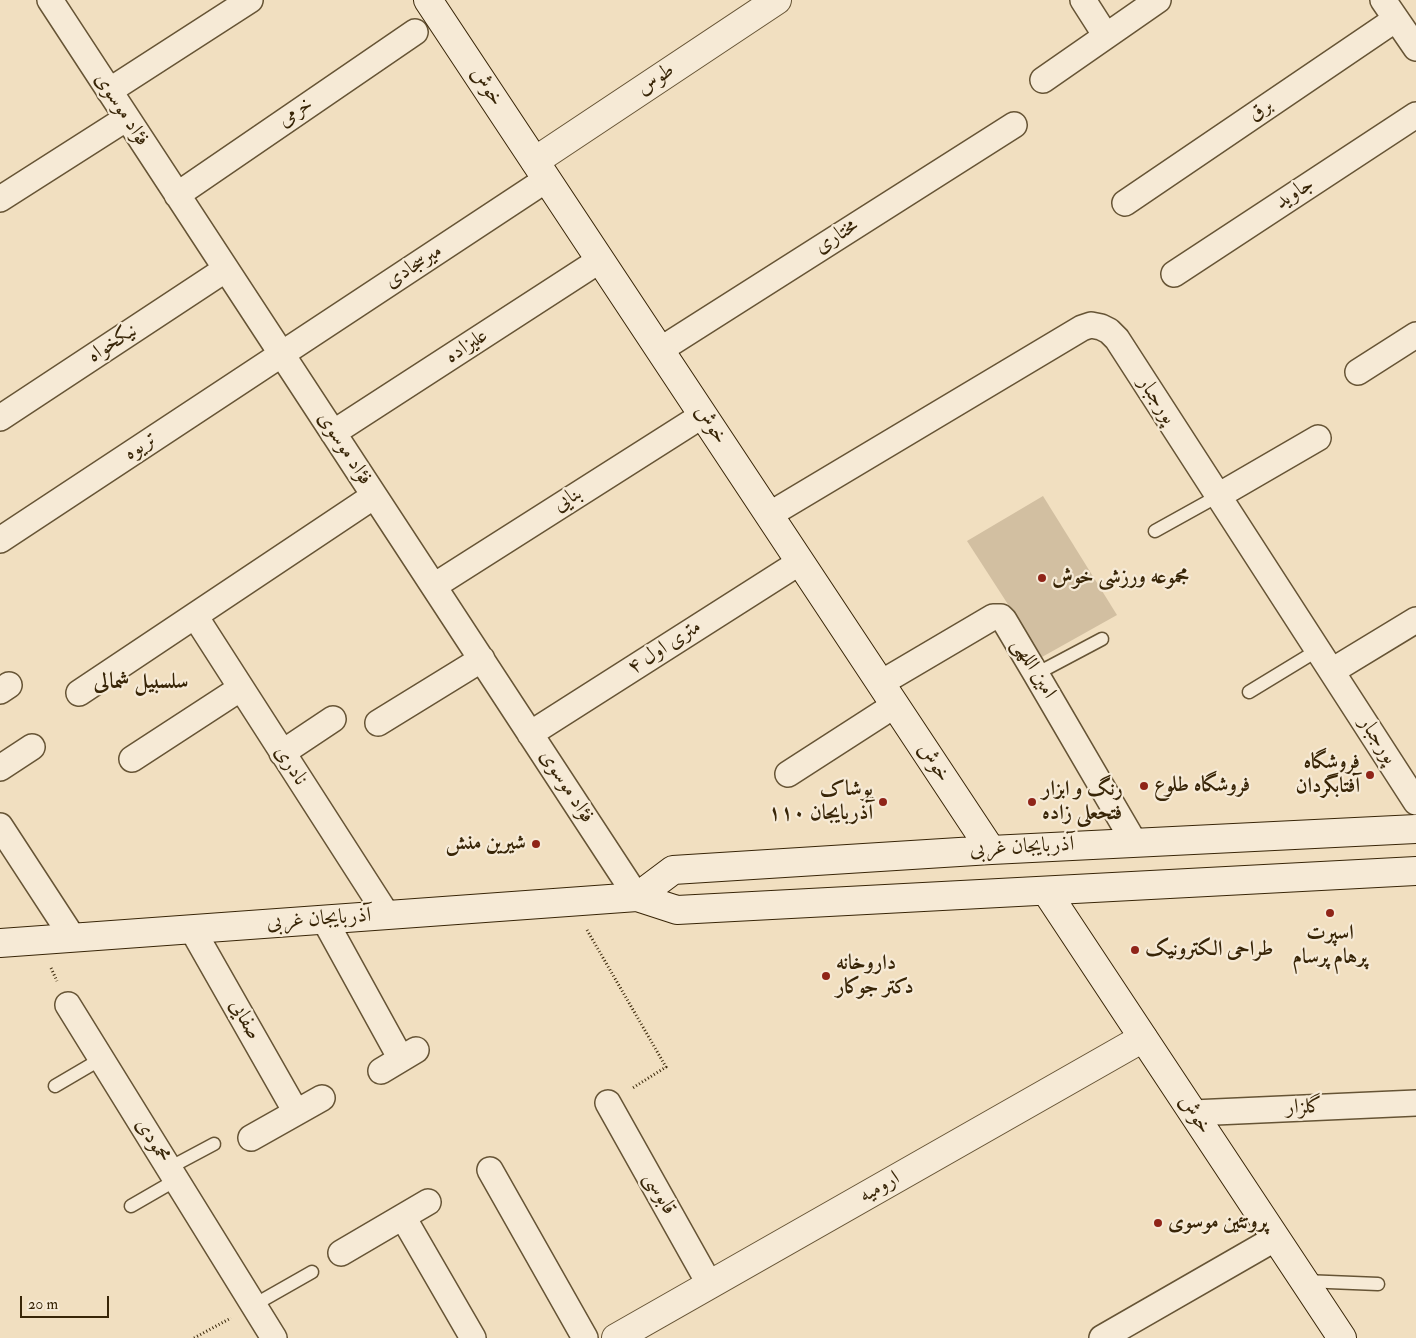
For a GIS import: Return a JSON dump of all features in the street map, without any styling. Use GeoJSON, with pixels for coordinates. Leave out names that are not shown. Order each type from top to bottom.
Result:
{"type":"FeatureCollection","features":[{"type":"Feature","properties":{"kind":"main road","name":"خوش"},"geometry":{"type":"LineString","coordinates":[[428,0],[991,850]]}},
{"type":"Feature","properties":{"kind":"main road","name":"طوس"},"geometry":{"type":"LineString","coordinates":[[541,170],[777,0]]}},
{"type":"Feature","properties":{"kind":"main road","name":"آذربایجان غربی"},"geometry":{"type":"LineString","coordinates":[[637,897],[673,870],[1134,842],[1416,829]]}},
{"type":"Feature","properties":{"kind":"main road","name":"آذربایجان غربی"},"geometry":{"type":"LineString","coordinates":[[0,943],[637,897],[677,910],[1416,871]]}},
{"type":"Feature","properties":{"kind":"main road","name":"خوش"},"geometry":{"type":"LineString","coordinates":[[1046,891],[1342,1338]]}},
{"type":"Feature","properties":{"kind":"main road","name":"ارومیه"},"geometry":{"type":"LineString","coordinates":[[616,1338],[1143,1038]]}},
{"type":"Feature","properties":{"kind":"street","name":"فؤاد موسوی"},"geometry":{"type":"LineString","coordinates":[[50,0],[637,897]]}},
{"type":"Feature","properties":{"kind":"street"},"geometry":{"type":"LineString","coordinates":[[109,91],[250,0]]}},
{"type":"Feature","properties":{"kind":"street"},"geometry":{"type":"LineString","coordinates":[[1083,0],[1106,36]]}},
{"type":"Feature","properties":{"kind":"street"},"geometry":{"type":"LineString","coordinates":[[1043,80],[1158,0]]}},
{"type":"Feature","properties":{"kind":"street"},"geometry":{"type":"LineString","coordinates":[[1390,10],[1416,48]]}},
{"type":"Feature","properties":{"kind":"street","name":"برق"},"geometry":{"type":"LineString","coordinates":[[1125,203],[1390,10]]}},
{"type":"Feature","properties":{"kind":"street","name":"خرمی"},"geometry":{"type":"LineString","coordinates":[[177,195],[415,32]]}},
{"type":"Feature","properties":{"kind":"street","name":"جاوید"},"geometry":{"type":"LineString","coordinates":[[1174,274],[1416,114]]}},
{"type":"Feature","properties":{"kind":"street"},"geometry":{"type":"LineString","coordinates":[[0,199],[127,118]]}},
{"type":"Feature","properties":{"kind":"street","name":"مختاری"},"geometry":{"type":"LineString","coordinates":[[660,350],[1014,125]]}},
{"type":"Feature","properties":{"kind":"street","name":"میرسجادی"},"geometry":{"type":"LineString","coordinates":[[282,354],[541,170]]}},
{"type":"Feature","properties":{"kind":"street","name":"علیزاده"},"geometry":{"type":"LineString","coordinates":[[333,433],[600,260]]}},
{"type":"Feature","properties":{"kind":"street","name":"نیکخواه"},"geometry":{"type":"LineString","coordinates":[[0,418],[226,270]]}},
{"type":"Feature","properties":{"kind":"street","name":"پورجبار"},"geometry":{"type":"LineString","coordinates":[[769,515],[1082,328],[1091,325],[1101,327],[1109,331],[1117,339],[1416,802]]}},
{"type":"Feature","properties":{"kind":"street"},"geometry":{"type":"LineString","coordinates":[[1358,372],[1416,335]]}},
{"type":"Feature","properties":{"kind":"street","name":"تریوه"},"geometry":{"type":"LineString","coordinates":[[0,540],[282,354]]}},
{"type":"Feature","properties":{"kind":"street","name":"بنایی"},"geometry":{"type":"LineString","coordinates":[[434,586],[703,415]]}},
{"type":"Feature","properties":{"kind":"street"},"geometry":{"type":"LineString","coordinates":[[1218,496],[1318,438]]}},
{"type":"Feature","properties":{"kind":"street"},"geometry":{"type":"LineString","coordinates":[[79,693],[374,496]]}},
{"type":"Feature","properties":{"kind":"street","name":"۴ متری اول"},"geometry":{"type":"LineString","coordinates":[[530,734],[800,562]]}},
{"type":"Feature","properties":{"kind":"street","name":"نادری"},"geometry":{"type":"LineString","coordinates":[[195,616],[387,915]]}},
{"type":"Feature","properties":{"kind":"street","name":"امین اللهی"},"geometry":{"type":"LineString","coordinates":[[888,694],[993,617],[997,616],[1004,620],[1134,842]]}},
{"type":"Feature","properties":{"kind":"street"},"geometry":{"type":"LineString","coordinates":[[1325,661],[1416,620]]}},
{"type":"Feature","properties":{"kind":"street"},"geometry":{"type":"LineString","coordinates":[[378,724],[482,659]]}},
{"type":"Feature","properties":{"kind":"street"},"geometry":{"type":"LineString","coordinates":[[132,759],[241,688]]}},
{"type":"Feature","properties":{"kind":"street"},"geometry":{"type":"LineString","coordinates":[[788,774],[888,694]]}},
{"type":"Feature","properties":{"kind":"street"},"geometry":{"type":"LineString","coordinates":[[282,753],[333,719]]}},
{"type":"Feature","properties":{"kind":"street"},"geometry":{"type":"LineString","coordinates":[[0,768],[32,748]]}},
{"type":"Feature","properties":{"kind":"street"},"geometry":{"type":"LineString","coordinates":[[0,826],[73,938]]}},
{"type":"Feature","properties":{"kind":"street"},"geometry":{"type":"LineString","coordinates":[[324,919],[399,1060]]}},
{"type":"Feature","properties":{"kind":"street","name":"صفایی"},"geometry":{"type":"LineString","coordinates":[[192,929],[296,1112]]}},
{"type":"Feature","properties":{"kind":"street","name":"محمودی"},"geometry":{"type":"LineString","coordinates":[[68,1005],[274,1338]]}},
{"type":"Feature","properties":{"kind":"street"},"geometry":{"type":"LineString","coordinates":[[251,1138],[322,1098]]}},
{"type":"Feature","properties":{"kind":"street","name":"قابوسی"},"geometry":{"type":"LineString","coordinates":[[608,1103],[710,1285]]}},
{"type":"Feature","properties":{"kind":"street","name":"گلزار"},"geometry":{"type":"LineString","coordinates":[[1193,1113],[1416,1103]]}},
{"type":"Feature","properties":{"kind":"street"},"geometry":{"type":"LineString","coordinates":[[490,1170],[585,1338]]}},
{"type":"Feature","properties":{"kind":"street"},"geometry":{"type":"LineString","coordinates":[[341,1252],[428,1202]]}},
{"type":"Feature","properties":{"kind":"street"},"geometry":{"type":"LineString","coordinates":[[403,1217],[473,1338]]}},
{"type":"Feature","properties":{"kind":"street"},"geometry":{"type":"LineString","coordinates":[[1102,1338],[1276,1238]]}},
{"type":"Feature","properties":{"kind":"lane"},"geometry":{"type":"LineString","coordinates":[[1155,531],[1218,496]]}},
{"type":"Feature","properties":{"kind":"lane"},"geometry":{"type":"LineString","coordinates":[[1036,674],[1102,639]]}},
{"type":"Feature","properties":{"kind":"lane"},"geometry":{"type":"LineString","coordinates":[[1249,692],[1325,661]]}},
{"type":"Feature","properties":{"kind":"lane"},"geometry":{"type":"LineString","coordinates":[[55,1086],[101,1059]]}},
{"type":"Feature","properties":{"kind":"lane"},"geometry":{"type":"LineString","coordinates":[[131,1206],[214,1144]]}},
{"type":"Feature","properties":{"kind":"lane"},"geometry":{"type":"LineString","coordinates":[[254,1305],[312,1272]]}},
{"type":"Feature","properties":{"kind":"lane"},"geometry":{"type":"LineString","coordinates":[[1304,1281],[1378,1284]]}},
{"type":"Feature","properties":{"kind":"path"},"geometry":{"type":"LineString","coordinates":[[570,901],[666,1067],[608,1103]]}},
{"type":"Feature","properties":{"kind":"path"},"geometry":{"type":"LineString","coordinates":[[38,940],[68,1005]]}},
{"type":"Feature","properties":{"kind":"path"},"geometry":{"type":"LineString","coordinates":[[194,1338],[254,1305]]}},
{"type":"Feature","properties":{"kind":"shaded area","name":"مجموعه ورزشی خوش"},"geometry":{"type":"Polygon","coordinates":[[[1043,496],[1117,615],[1042,657],[967,541],[1043,496]]]}},
{"type":"Feature","properties":{"kind":"place","name":"مجموعه ورزشی خوش"},"geometry":{"type":"Point","coordinates":[1042,578]}},
{"type":"Feature","properties":{"kind":"place","name":"فروشگاه آفتابگردان"},"geometry":{"type":"Point","coordinates":[1370,775]}},
{"type":"Feature","properties":{"kind":"place","name":"فروشگاه طلوع"},"geometry":{"type":"Point","coordinates":[1144,786]}},
{"type":"Feature","properties":{"kind":"place","name":"پوشاک آذربایجان ۱۱۰"},"geometry":{"type":"Point","coordinates":[883,802]}},
{"type":"Feature","properties":{"kind":"place","name":"رنگ و ابزار فتحعلی زاده"},"geometry":{"type":"Point","coordinates":[1032,802]}},
{"type":"Feature","properties":{"kind":"place","name":"شیرین منش"},"geometry":{"type":"Point","coordinates":[536,844]}},
{"type":"Feature","properties":{"kind":"place","name":"اسپرت پرهام پرسام"},"geometry":{"type":"Point","coordinates":[1330,913]}},
{"type":"Feature","properties":{"kind":"place","name":"طراحی الکترونیک"},"geometry":{"type":"Point","coordinates":[1135,950]}},
{"type":"Feature","properties":{"kind":"place","name":"داروخانه دکتر جوکار"},"geometry":{"type":"Point","coordinates":[826,976]}},
{"type":"Feature","properties":{"kind":"place","name":"پروتئین موسوی"},"geometry":{"type":"Point","coordinates":[1158,1223]}},
{"type":"Feature","properties":{"kind":"district","name":"سلسبیل شمالی"},"geometry":{"type":"Point","coordinates":[141,683]}}]}
